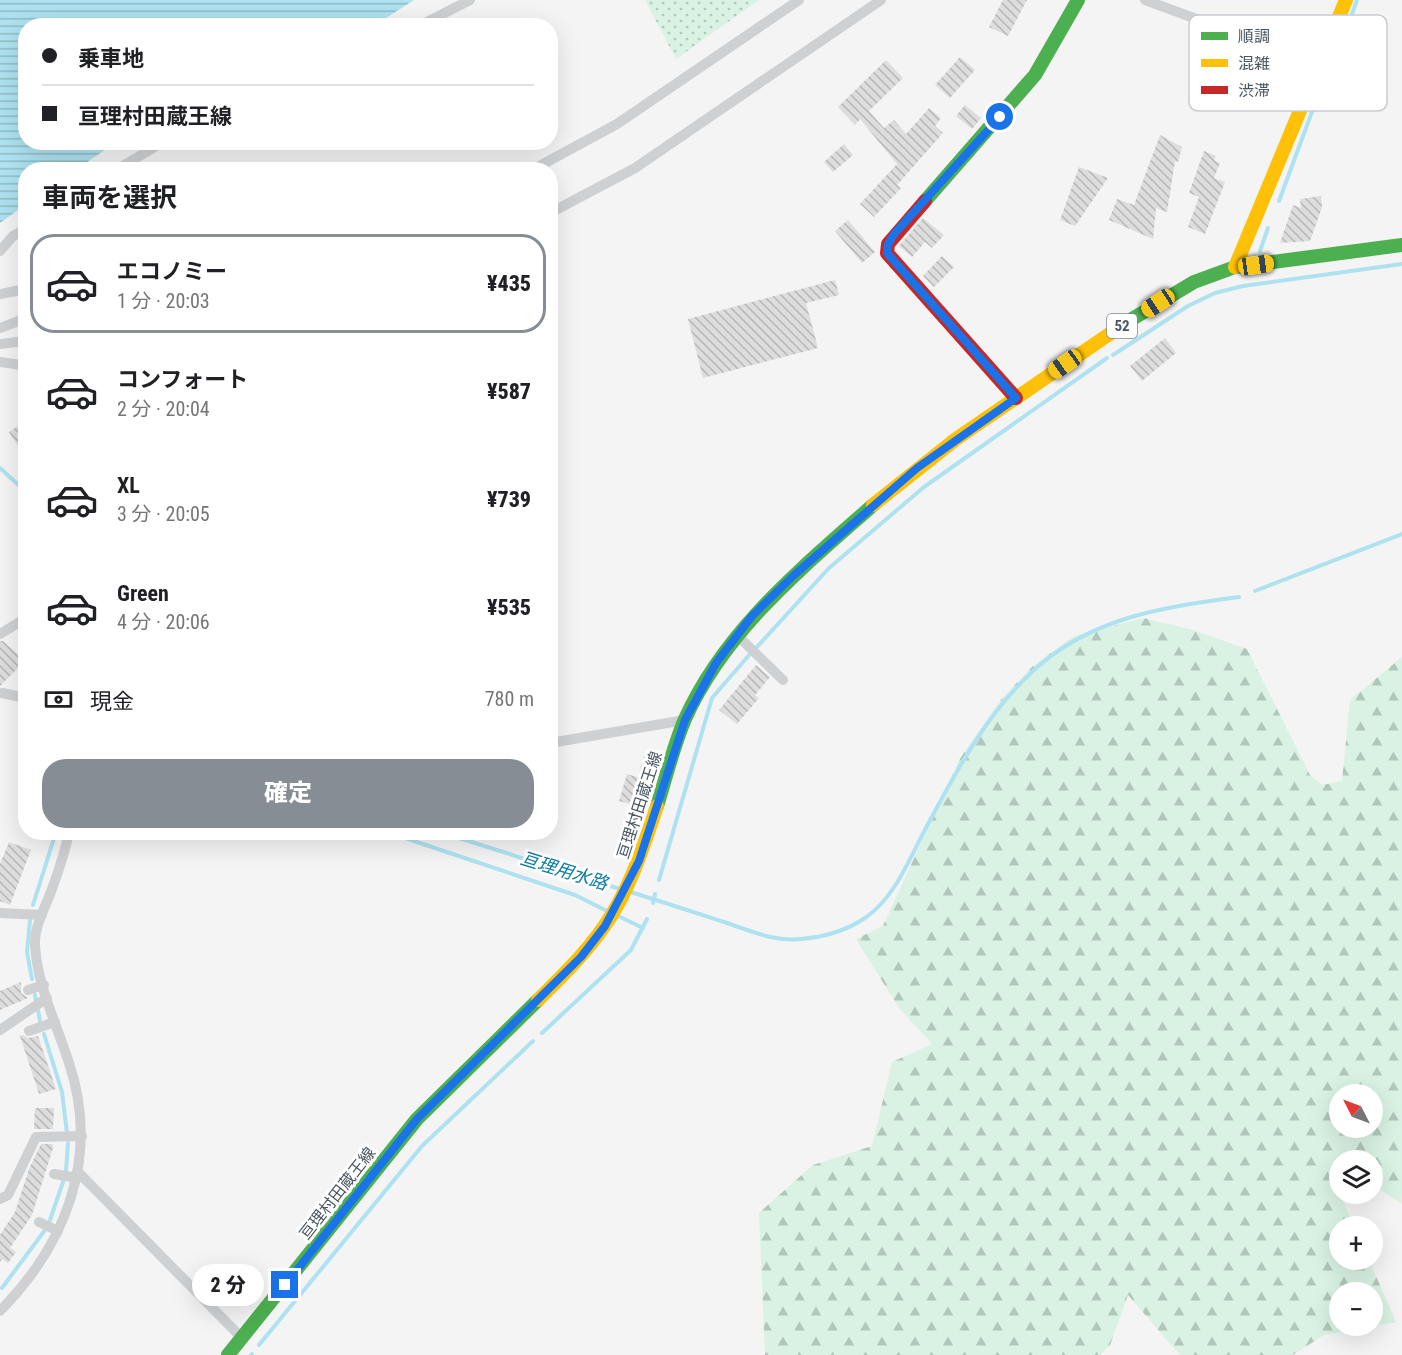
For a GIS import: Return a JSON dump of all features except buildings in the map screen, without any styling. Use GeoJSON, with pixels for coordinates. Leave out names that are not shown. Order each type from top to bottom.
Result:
{"type":"FeatureCollection","features":[{"type":"Feature","properties":{"kind":"main road"},"geometry":{"type":"LineString","coordinates":[[1016,398],[890,258],[887,253],[888,244],[1035,75],[1078,0]]}},
{"type":"Feature","properties":{"kind":"main road"},"geometry":{"type":"LineString","coordinates":[[1340,15],[1346,0]]}},
{"type":"Feature","properties":{"kind":"main road"},"geometry":{"type":"LineString","coordinates":[[1235,267],[1300,111]]}},
{"type":"Feature","properties":{"kind":"main road","name":"亘理村田蔵王線"},"geometry":{"type":"LineString","coordinates":[[228,1355],[417,1119],[581,957],[605,926],[633,878],[685,720],[716,663],[770,597],[891,490],[949,444],[1158,303],[1194,282],[1235,267],[1402,245]]}},
{"type":"Feature","properties":{"kind":"street"},"geometry":{"type":"LineString","coordinates":[[435,18],[470,0]]}},
{"type":"Feature","properties":{"kind":"street"},"geometry":{"type":"LineString","coordinates":[[547,162],[617,124],[799,0]]}},
{"type":"Feature","properties":{"kind":"street"},"geometry":{"type":"LineString","coordinates":[[558,209],[635,168],[881,0]]}},
{"type":"Feature","properties":{"kind":"street"},"geometry":{"type":"LineString","coordinates":[[1145,0],[1189,16]]}},
{"type":"Feature","properties":{"kind":"street"},"geometry":{"type":"LineString","coordinates":[[129,162],[150,150]]}},
{"type":"Feature","properties":{"kind":"street"},"geometry":{"type":"LineString","coordinates":[[0,251],[18,233]]}},
{"type":"Feature","properties":{"kind":"street"},"geometry":{"type":"LineString","coordinates":[[0,294],[18,291]]}},
{"type":"Feature","properties":{"kind":"street"},"geometry":{"type":"LineString","coordinates":[[0,328],[18,321]]}},
{"type":"Feature","properties":{"kind":"street"},"geometry":{"type":"LineString","coordinates":[[0,344],[18,342]]}},
{"type":"Feature","properties":{"kind":"street"},"geometry":{"type":"LineString","coordinates":[[0,362],[18,365]]}},
{"type":"Feature","properties":{"kind":"street"},"geometry":{"type":"LineString","coordinates":[[0,634],[18,623]]}},
{"type":"Feature","properties":{"kind":"street"},"geometry":{"type":"LineString","coordinates":[[737,635],[783,680]]}},
{"type":"Feature","properties":{"kind":"street"},"geometry":{"type":"LineString","coordinates":[[2,693],[18,696]]}},
{"type":"Feature","properties":{"kind":"street"},"geometry":{"type":"LineString","coordinates":[[558,742],[685,720]]}},
{"type":"Feature","properties":{"kind":"street"},"geometry":{"type":"LineString","coordinates":[[3,1303],[34,1271],[58,1231],[78,1176],[82,1136],[77,1089],[55,1023],[35,944],[42,915],[63,859],[67,840]]}},
{"type":"Feature","properties":{"kind":"street"},"geometry":{"type":"LineString","coordinates":[[0,913],[42,915]]}},
{"type":"Feature","properties":{"kind":"street"},"geometry":{"type":"LineString","coordinates":[[28,990],[44,985]]}},
{"type":"Feature","properties":{"kind":"street"},"geometry":{"type":"LineString","coordinates":[[0,1030],[48,998]]}},
{"type":"Feature","properties":{"kind":"street"},"geometry":{"type":"LineString","coordinates":[[29,1031],[55,1023]]}},
{"type":"Feature","properties":{"kind":"street"},"geometry":{"type":"LineString","coordinates":[[0,1199],[9,1195],[36,1137],[82,1136]]}},
{"type":"Feature","properties":{"kind":"street"},"geometry":{"type":"LineString","coordinates":[[54,1174],[78,1176],[242,1338]]}},
{"type":"Feature","properties":{"kind":"street"},"geometry":{"type":"LineString","coordinates":[[39,1222],[58,1231]]}},
{"type":"Feature","properties":{"kind":"green space"},"geometry":{"type":"Polygon","coordinates":[[[645,0],[759,0],[676,59],[645,0]]]}},
{"type":"Feature","properties":{"kind":"green space"},"geometry":{"type":"Polygon","coordinates":[[[1143,618],[1193,630],[1247,649],[1310,775],[1322,785],[1342,781],[1350,700],[1402,657],[1402,1204],[1383,1192],[1383,1150],[1329,1150],[1329,1204],[1344,1204],[1349,1216],[1329,1216],[1329,1270],[1373,1270],[1379,1282],[1329,1282],[1329,1334],[1293,1355],[1180,1355],[1128,1295],[1110,1345],[1100,1355],[765,1355],[759,1213],[813,1165],[872,1146],[892,1062],[932,1044],[899,1008],[856,939],[883,926],[960,758],[1002,698],[1033,666],[1074,636],[1143,618]]]}},
{"type":"Feature","properties":{"kind":"green space"},"geometry":{"type":"Polygon","coordinates":[[[1383,1292],[1396,1322],[1383,1324],[1383,1292]]]}},
{"type":"Feature","properties":{"kind":"water"},"geometry":{"type":"Polygon","coordinates":[[[0,0],[414,0],[386,18],[18,18],[18,150],[105,150],[87,162],[18,162],[18,210],[0,223],[0,0]]]}},
{"type":"Feature","properties":{"kind":"waterway"},"geometry":{"type":"LineString","coordinates":[[1352,14],[1357,0]]}},
{"type":"Feature","properties":{"kind":"waterway"},"geometry":{"type":"LineString","coordinates":[[1279,201],[1312,111]]}},
{"type":"Feature","properties":{"kind":"waterway"},"geometry":{"type":"LineString","coordinates":[[1260,251],[1268,228]]}},
{"type":"Feature","properties":{"kind":"waterway"},"geometry":{"type":"LineString","coordinates":[[1113,355],[1188,306],[1215,293],[1243,286],[1402,264]]}},
{"type":"Feature","properties":{"kind":"waterway"},"geometry":{"type":"LineString","coordinates":[[757,647],[829,568],[924,487],[1107,358]]}},
{"type":"Feature","properties":{"kind":"waterway","name":"亘理用水路"},"geometry":{"type":"LineString","coordinates":[[0,468],[18,485]]}},
{"type":"Feature","properties":{"kind":"waterway"},"geometry":{"type":"LineString","coordinates":[[1255,591],[1402,534]]}},
{"type":"Feature","properties":{"kind":"waterway"},"geometry":{"type":"LineString","coordinates":[[627,891],[782,939],[818,937],[850,926],[865,918],[886,899],[909,862],[950,783],[974,743],[1001,705],[1033,671],[1055,653],[1104,626],[1183,605],[1239,597]]}},
{"type":"Feature","properties":{"kind":"waterway"},"geometry":{"type":"LineString","coordinates":[[659,880],[712,698],[750,654]]}},
{"type":"Feature","properties":{"kind":"waterway","name":"亘理用水路"},"geometry":{"type":"LineString","coordinates":[[33,905],[53,840]]}},
{"type":"Feature","properties":{"kind":"waterway"},"geometry":{"type":"LineString","coordinates":[[411,840],[575,895],[607,911]]}},
{"type":"Feature","properties":{"kind":"waterway","name":"亘理用水路"},"geometry":{"type":"LineString","coordinates":[[465,840],[620,889]]}},
{"type":"Feature","properties":{"kind":"waterway","name":"亘理用水路"},"geometry":{"type":"LineString","coordinates":[[653,903],[655,894]]}},
{"type":"Feature","properties":{"kind":"waterway"},"geometry":{"type":"LineString","coordinates":[[616,915],[643,928]]}},
{"type":"Feature","properties":{"kind":"waterway"},"geometry":{"type":"LineString","coordinates":[[542,1033],[631,950],[647,919]]}},
{"type":"Feature","properties":{"kind":"waterway","name":"亘理用水路"},"geometry":{"type":"LineString","coordinates":[[30,920],[27,952],[32,979]]}},
{"type":"Feature","properties":{"kind":"waterway","name":"亘理用水路"},"geometry":{"type":"LineString","coordinates":[[35,995],[36,1001]]}},
{"type":"Feature","properties":{"kind":"waterway","name":"亘理用水路"},"geometry":{"type":"LineString","coordinates":[[38,1010],[40,1021]]}},
{"type":"Feature","properties":{"kind":"waterway","name":"亘理用水路"},"geometry":{"type":"LineString","coordinates":[[44,1034],[62,1092],[67,1133]]}},
{"type":"Feature","properties":{"kind":"waterway"},"geometry":{"type":"LineString","coordinates":[[259,1345],[422,1146],[533,1041]]}},
{"type":"Feature","properties":{"kind":"waterway","name":"亘理用水路"},"geometry":{"type":"LineString","coordinates":[[66,1171],[68,1143]]}},
{"type":"Feature","properties":{"kind":"waterway","name":"亘理用水路"},"geometry":{"type":"LineString","coordinates":[[49,1223],[64,1179]]}},
{"type":"Feature","properties":{"kind":"waterway","name":"亘理用水路"},"geometry":{"type":"LineString","coordinates":[[2,1288],[45,1230]]}},
{"type":"Feature","properties":{"kind":"traffic: fast"},"geometry":{"type":"LineString","coordinates":[[925,201],[1035,75],[1078,0]]}},
{"type":"Feature","properties":{"kind":"traffic: fast"},"geometry":{"type":"LineString","coordinates":[[1127,322],[1194,282],[1235,267],[1402,245]]}},
{"type":"Feature","properties":{"kind":"traffic: fast"},"geometry":{"type":"LineString","coordinates":[[657,806],[685,719],[721,657],[743,629],[792,577],[873,505]]}},
{"type":"Feature","properties":{"kind":"traffic: fast"},"geometry":{"type":"LineString","coordinates":[[228,1355],[417,1119],[538,1000]]}},
{"type":"Feature","properties":{"kind":"traffic: slow"},"geometry":{"type":"LineString","coordinates":[[1340,15],[1346,0]]}},
{"type":"Feature","properties":{"kind":"traffic: slow"},"geometry":{"type":"LineString","coordinates":[[1235,267],[1300,111]]}},
{"type":"Feature","properties":{"kind":"traffic: slow"},"geometry":{"type":"LineString","coordinates":[[873,505],[956,439],[1127,322]]}},
{"type":"Feature","properties":{"kind":"traffic: slow"},"geometry":{"type":"LineString","coordinates":[[538,1000],[580,957],[612,914],[634,869],[657,806]]}},
{"type":"Feature","properties":{"kind":"traffic: jam"},"geometry":{"type":"LineString","coordinates":[[925,201],[888,244],[887,253],[1016,398]]}},
{"type":"Feature","properties":{"kind":"route"},"geometry":{"type":"LineString","coordinates":[[285,1285],[417,1119],[581,957],[605,926],[633,878],[685,720],[716,663],[752,616],[793,576],[917,468],[1016,398],[887,253],[888,244],[895,233],[1000,117]]}}]}
